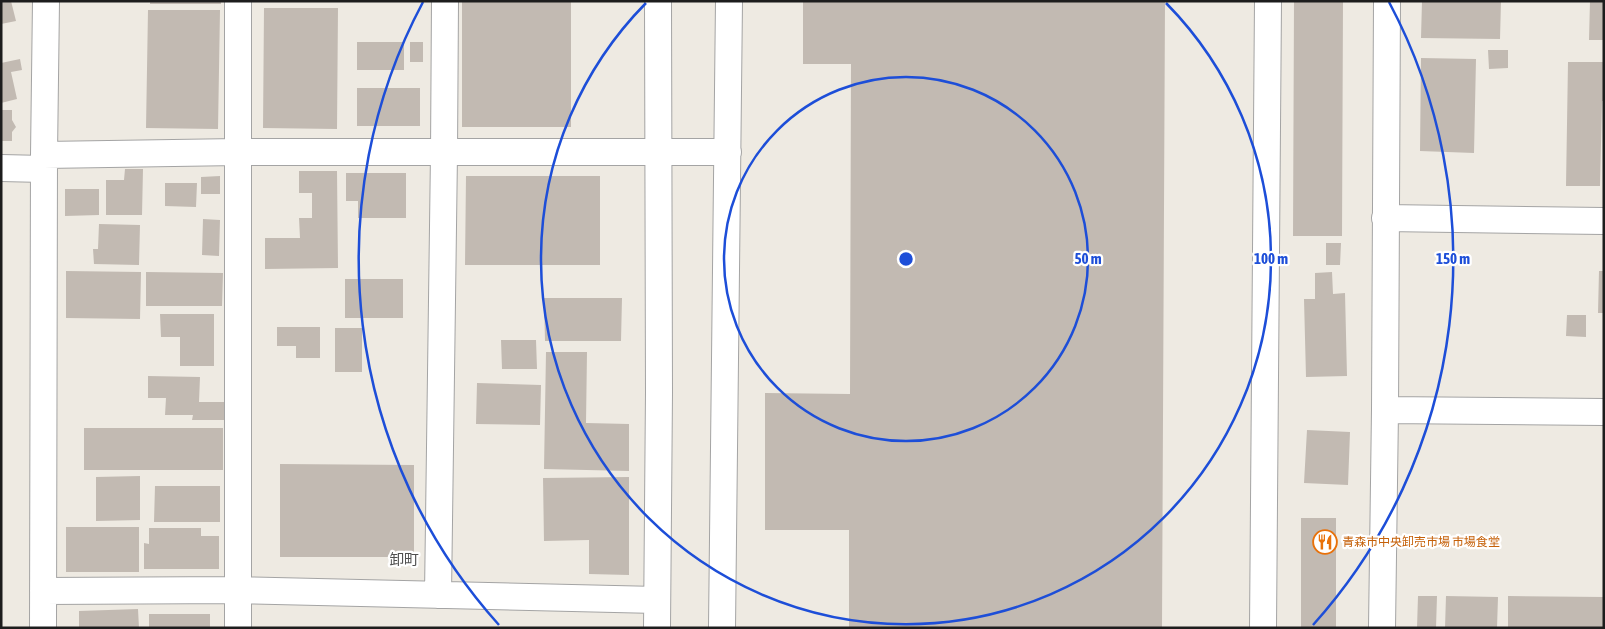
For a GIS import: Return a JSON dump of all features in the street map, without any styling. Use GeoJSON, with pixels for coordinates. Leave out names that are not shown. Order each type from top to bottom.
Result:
{"type":"FeatureCollection","features":[{"type":"Feature","properties":{"kind":"street"},"geometry":{"type":"LineString","coordinates":[[43,628],[46,1]]}},
{"type":"Feature","properties":{"kind":"street"},"geometry":{"type":"LineString","coordinates":[[238,1],[238,628]]}},
{"type":"Feature","properties":{"kind":"street"},"geometry":{"type":"LineString","coordinates":[[438,595],[445,1]]}},
{"type":"Feature","properties":{"kind":"street"},"geometry":{"type":"LineString","coordinates":[[657,628],[659,392],[658,1]]}},
{"type":"Feature","properties":{"kind":"street"},"geometry":{"type":"LineString","coordinates":[[722,628],[729,1]]}},
{"type":"Feature","properties":{"kind":"street"},"geometry":{"type":"LineString","coordinates":[[1263,628],[1268,1]]}},
{"type":"Feature","properties":{"kind":"street"},"geometry":{"type":"LineString","coordinates":[[1382,628],[1387,1]]}},
{"type":"Feature","properties":{"kind":"street"},"geometry":{"type":"LineString","coordinates":[[1,168],[44,162],[238,152],[728,152]]}},
{"type":"Feature","properties":{"kind":"street"},"geometry":{"type":"LineString","coordinates":[[1385,218],[1604,221]]}},
{"type":"Feature","properties":{"kind":"street"},"geometry":{"type":"LineString","coordinates":[[1385,410],[1604,412]]}},
{"type":"Feature","properties":{"kind":"street"},"geometry":{"type":"LineString","coordinates":[[42,591],[238,590],[657,600]]}},
{"type":"Feature","properties":{"kind":"building"},"geometry":{"type":"Polygon","coordinates":[[[1,1],[11,1],[16,21],[1,24],[1,1]]]}},
{"type":"Feature","properties":{"kind":"building"},"geometry":{"type":"Polygon","coordinates":[[[150,1],[221,1],[221,4],[150,4],[150,1]]]}},
{"type":"Feature","properties":{"kind":"building"},"geometry":{"type":"Polygon","coordinates":[[[462,1],[571,1],[571,127],[462,127],[462,1]]]}},
{"type":"Feature","properties":{"kind":"building"},"geometry":{"type":"Polygon","coordinates":[[[803,1],[1165,1],[1162,628],[849,628],[849,530],[765,530],[765,393],[850,394],[851,64],[803,64],[803,1]]]}},
{"type":"Feature","properties":{"kind":"building"},"geometry":{"type":"Polygon","coordinates":[[[1294,1],[1343,1],[1342,236],[1293,236],[1294,1]]]}},
{"type":"Feature","properties":{"kind":"building"},"geometry":{"type":"Polygon","coordinates":[[[1422,1],[1501,1],[1500,39],[1421,38],[1422,1]]]}},
{"type":"Feature","properties":{"kind":"building"},"geometry":{"type":"Polygon","coordinates":[[[1590,1],[1604,1],[1604,40],[1589,40],[1590,1]]]}},
{"type":"Feature","properties":{"kind":"building"},"geometry":{"type":"Polygon","coordinates":[[[264,8],[338,8],[337,129],[263,128],[264,8]]]}},
{"type":"Feature","properties":{"kind":"building"},"geometry":{"type":"Polygon","coordinates":[[[148,10],[220,10],[218,129],[146,128],[148,10]]]}},
{"type":"Feature","properties":{"kind":"building"},"geometry":{"type":"Polygon","coordinates":[[[357,42],[404,42],[404,70],[357,70],[357,42]]]}},
{"type":"Feature","properties":{"kind":"building"},"geometry":{"type":"Polygon","coordinates":[[[410,42],[423,42],[423,62],[410,62],[410,42]]]}},
{"type":"Feature","properties":{"kind":"building"},"geometry":{"type":"Polygon","coordinates":[[[1488,50],[1508,50],[1508,68],[1489,69],[1488,50]]]}},
{"type":"Feature","properties":{"kind":"building"},"geometry":{"type":"Polygon","coordinates":[[[1421,58],[1476,59],[1474,153],[1420,151],[1421,58]]]}},
{"type":"Feature","properties":{"kind":"building"},"geometry":{"type":"Polygon","coordinates":[[[20,59],[22,70],[11,72],[17,99],[1,103],[1,63],[20,59]]]}},
{"type":"Feature","properties":{"kind":"building"},"geometry":{"type":"Polygon","coordinates":[[[1568,62],[1604,62],[1600,186],[1566,186],[1568,62]]]}},
{"type":"Feature","properties":{"kind":"building"},"geometry":{"type":"Polygon","coordinates":[[[357,88],[420,88],[420,126],[357,126],[357,88]]]}},
{"type":"Feature","properties":{"kind":"building"},"geometry":{"type":"Polygon","coordinates":[[[1,110],[12,110],[12,120],[16,127],[12,132],[12,141],[1,141],[1,110]]]}},
{"type":"Feature","properties":{"kind":"building"},"geometry":{"type":"Polygon","coordinates":[[[125,169],[143,169],[142,215],[106,215],[106,180],[124,180],[125,169]]]}},
{"type":"Feature","properties":{"kind":"building"},"geometry":{"type":"Polygon","coordinates":[[[299,171],[337,171],[338,268],[265,269],[265,238],[300,238],[299,218],[312,218],[312,193],[299,193],[299,171]]]}},
{"type":"Feature","properties":{"kind":"building"},"geometry":{"type":"Polygon","coordinates":[[[346,173],[406,173],[406,218],[358,218],[358,201],[346,201],[346,173]]]}},
{"type":"Feature","properties":{"kind":"building"},"geometry":{"type":"Polygon","coordinates":[[[220,176],[220,194],[201,194],[201,177],[220,176]]]}},
{"type":"Feature","properties":{"kind":"building"},"geometry":{"type":"Polygon","coordinates":[[[466,176],[600,176],[600,265],[465,265],[466,176]]]}},
{"type":"Feature","properties":{"kind":"building"},"geometry":{"type":"Polygon","coordinates":[[[165,183],[197,183],[196,207],[165,206],[165,183]]]}},
{"type":"Feature","properties":{"kind":"building"},"geometry":{"type":"Polygon","coordinates":[[[65,189],[99,189],[99,215],[65,216],[65,189]]]}},
{"type":"Feature","properties":{"kind":"building"},"geometry":{"type":"Polygon","coordinates":[[[203,219],[220,220],[219,256],[202,255],[203,219]]]}},
{"type":"Feature","properties":{"kind":"building"},"geometry":{"type":"Polygon","coordinates":[[[99,224],[140,225],[139,265],[94,264],[93,249],[98,249],[99,224]]]}},
{"type":"Feature","properties":{"kind":"building"},"geometry":{"type":"Polygon","coordinates":[[[1326,243],[1341,243],[1340,265],[1326,265],[1326,243]]]}},
{"type":"Feature","properties":{"kind":"building"},"geometry":{"type":"Polygon","coordinates":[[[66,271],[141,272],[140,319],[66,318],[66,271]]]}},
{"type":"Feature","properties":{"kind":"building"},"geometry":{"type":"Polygon","coordinates":[[[1599,271],[1604,271],[1604,313],[1598,313],[1599,271]]]}},
{"type":"Feature","properties":{"kind":"building"},"geometry":{"type":"Polygon","coordinates":[[[146,272],[223,273],[222,306],[146,306],[146,272]]]}},
{"type":"Feature","properties":{"kind":"building"},"geometry":{"type":"Polygon","coordinates":[[[1332,272],[1333,294],[1345,293],[1347,376],[1306,377],[1304,299],[1315,299],[1315,273],[1332,272]]]}},
{"type":"Feature","properties":{"kind":"building"},"geometry":{"type":"Polygon","coordinates":[[[345,279],[403,279],[403,318],[345,318],[345,279]]]}},
{"type":"Feature","properties":{"kind":"building"},"geometry":{"type":"Polygon","coordinates":[[[544,298],[622,298],[621,341],[545,341],[544,298]]]}},
{"type":"Feature","properties":{"kind":"building"},"geometry":{"type":"Polygon","coordinates":[[[160,314],[214,314],[214,366],[180,366],[180,337],[161,337],[160,314]]]}},
{"type":"Feature","properties":{"kind":"building"},"geometry":{"type":"Polygon","coordinates":[[[1567,315],[1586,315],[1586,337],[1566,336],[1567,315]]]}},
{"type":"Feature","properties":{"kind":"building"},"geometry":{"type":"Polygon","coordinates":[[[277,327],[320,327],[320,358],[296,358],[296,346],[277,346],[277,327]]]}},
{"type":"Feature","properties":{"kind":"building"},"geometry":{"type":"Polygon","coordinates":[[[335,328],[362,328],[362,372],[335,372],[335,328]]]}},
{"type":"Feature","properties":{"kind":"building"},"geometry":{"type":"Polygon","coordinates":[[[501,340],[536,340],[537,369],[502,369],[501,340]]]}},
{"type":"Feature","properties":{"kind":"building"},"geometry":{"type":"Polygon","coordinates":[[[546,352],[587,352],[586,423],[629,424],[629,471],[544,469],[546,352]]]}},
{"type":"Feature","properties":{"kind":"building"},"geometry":{"type":"Polygon","coordinates":[[[148,376],[200,377],[199,402],[224,402],[224,420],[192,420],[193,415],[165,415],[166,398],[148,398],[148,376]]]}},
{"type":"Feature","properties":{"kind":"building"},"geometry":{"type":"Polygon","coordinates":[[[477,383],[541,385],[540,425],[476,424],[477,383]]]}},
{"type":"Feature","properties":{"kind":"building"},"geometry":{"type":"Polygon","coordinates":[[[84,428],[223,428],[223,470],[84,470],[84,428]]]}},
{"type":"Feature","properties":{"kind":"building"},"geometry":{"type":"Polygon","coordinates":[[[1307,430],[1350,432],[1348,485],[1304,483],[1307,430]]]}},
{"type":"Feature","properties":{"kind":"building"},"geometry":{"type":"Polygon","coordinates":[[[280,464],[414,465],[414,557],[280,557],[280,464]]]}},
{"type":"Feature","properties":{"kind":"building"},"geometry":{"type":"Polygon","coordinates":[[[140,476],[140,520],[96,521],[96,477],[140,476]]]}},
{"type":"Feature","properties":{"kind":"building"},"geometry":{"type":"Polygon","coordinates":[[[629,477],[629,575],[589,574],[589,540],[544,541],[543,478],[629,477]]]}},
{"type":"Feature","properties":{"kind":"building"},"geometry":{"type":"Polygon","coordinates":[[[155,486],[220,486],[220,522],[154,522],[155,486]]]}},
{"type":"Feature","properties":{"kind":"building"},"geometry":{"type":"Polygon","coordinates":[[[1301,518],[1336,518],[1336,628],[1301,628],[1301,518]]]}},
{"type":"Feature","properties":{"kind":"building"},"geometry":{"type":"Polygon","coordinates":[[[66,527],[139,527],[139,572],[66,572],[66,527]]]}},
{"type":"Feature","properties":{"kind":"building"},"geometry":{"type":"Polygon","coordinates":[[[149,528],[201,528],[201,536],[219,536],[219,569],[144,569],[144,543],[149,544],[149,528]]]}},
{"type":"Feature","properties":{"kind":"building"},"geometry":{"type":"Polygon","coordinates":[[[1418,596],[1437,596],[1436,628],[1417,628],[1418,596]]]}},
{"type":"Feature","properties":{"kind":"building"},"geometry":{"type":"Polygon","coordinates":[[[1446,596],[1498,597],[1497,628],[1445,628],[1446,596]]]}},
{"type":"Feature","properties":{"kind":"building"},"geometry":{"type":"Polygon","coordinates":[[[1508,596],[1604,597],[1603,628],[1508,628],[1508,596]]]}},
{"type":"Feature","properties":{"kind":"building"},"geometry":{"type":"Polygon","coordinates":[[[138,609],[139,628],[79,628],[79,611],[138,609]]]}},
{"type":"Feature","properties":{"kind":"building"},"geometry":{"type":"Polygon","coordinates":[[[149,614],[210,614],[210,628],[149,628],[149,614]]]}},
{"type":"Feature","properties":{"kind":"place","name":"青森市中央卸売市場 市場食堂"},"geometry":{"type":"Point","coordinates":[1325,542]}},
{"type":"Feature","properties":{"kind":"district","name":"卸町"},"geometry":{"type":"Point","coordinates":[404,559]}}]}
